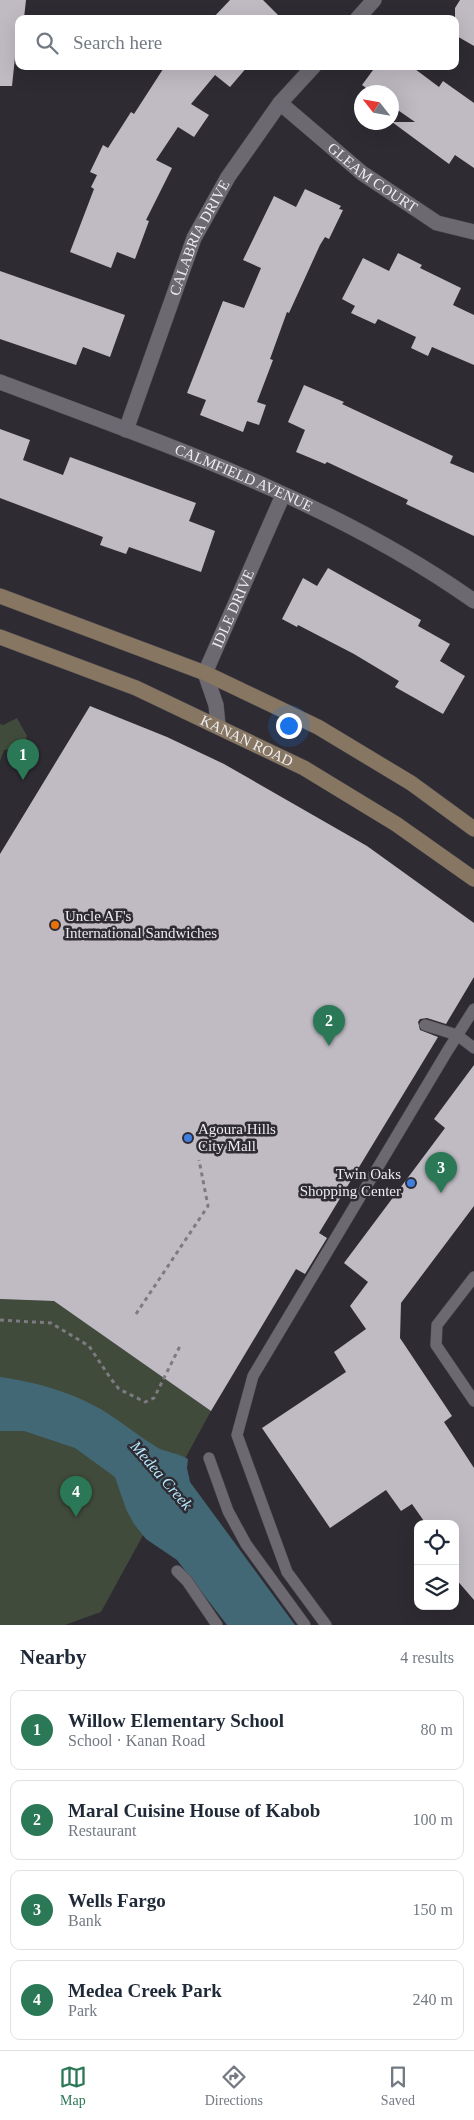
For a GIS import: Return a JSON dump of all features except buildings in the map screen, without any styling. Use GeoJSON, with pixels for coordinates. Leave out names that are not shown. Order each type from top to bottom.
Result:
{"type":"FeatureCollection","features":[{"type":"Feature","properties":{"kind":"main road"},"geometry":{"type":"LineString","coordinates":[[0,596],[205,673],[318,727],[411,783],[474,829]]}},
{"type":"Feature","properties":{"kind":"main road","name":"KANAN ROAD"},"geometry":{"type":"LineString","coordinates":[[0,637],[136,688],[218,725],[304,768],[396,824],[474,880]]}},
{"type":"Feature","properties":{"kind":"street"},"geometry":{"type":"LineString","coordinates":[[361,15],[374,0]]}},
{"type":"Feature","properties":{"kind":"street","name":"CALABRIA DRIVE"},"geometry":{"type":"LineString","coordinates":[[126,430],[194,238],[228,177],[280,103],[310,70]]}},
{"type":"Feature","properties":{"kind":"street","name":"GLEAM COURT"},"geometry":{"type":"LineString","coordinates":[[280,103],[362,173],[437,223],[474,232]]}},
{"type":"Feature","properties":{"kind":"street","name":"CALMFIELD AVENUE"},"geometry":{"type":"LineString","coordinates":[[0,382],[126,430],[283,495],[380,541],[449,583],[474,601]]}},
{"type":"Feature","properties":{"kind":"street","name":"IDLE DRIVE"},"geometry":{"type":"LineString","coordinates":[[205,673],[283,495]]}},
{"type":"Feature","properties":{"kind":"street"},"geometry":{"type":"LineString","coordinates":[[205,673],[216,705],[218,725]]}},
{"type":"Feature","properties":{"kind":"lane"},"geometry":{"type":"LineString","coordinates":[[326,1625],[286,1572],[237,1435],[253,1376],[474,1009]]}},
{"type":"Feature","properties":{"kind":"lane"},"geometry":{"type":"LineString","coordinates":[[425,1025],[457,1035],[474,1048]]}},
{"type":"Feature","properties":{"kind":"lane"},"geometry":{"type":"LineString","coordinates":[[474,1277],[437,1325],[436,1345],[474,1401]]}},
{"type":"Feature","properties":{"kind":"lane"},"geometry":{"type":"LineString","coordinates":[[209,1458],[228,1511],[246,1544],[306,1625]]}},
{"type":"Feature","properties":{"kind":"lane"},"geometry":{"type":"LineString","coordinates":[[177,1572],[187,1581],[217,1625]]}},
{"type":"Feature","properties":{"kind":"path"},"geometry":{"type":"LineString","coordinates":[[136,1314],[208,1206],[199,1160]]}},
{"type":"Feature","properties":{"kind":"path"},"geometry":{"type":"LineString","coordinates":[[0,1320],[51,1323],[89,1346],[119,1389],[145,1402],[154,1398],[181,1344]]}},
{"type":"Feature","properties":{"kind":"green space"},"geometry":{"type":"Polygon","coordinates":[[[17,718],[27,736],[23,747],[4,750],[0,761],[0,724],[3,725],[17,718]]]}},
{"type":"Feature","properties":{"kind":"green space"},"geometry":{"type":"Polygon","coordinates":[[[0,1299],[54,1301],[211,1411],[101,1612],[65,1625],[0,1625],[0,1299]]]}},
{"type":"Feature","properties":{"kind":"water","name":"Medea Creek"},"geometry":{"type":"Polygon","coordinates":[[[0,1377],[42,1385],[69,1394],[107,1413],[158,1448],[188,1459],[187,1468],[190,1482],[295,1625],[227,1625],[177,1560],[146,1539],[134,1524],[126,1509],[115,1477],[75,1448],[24,1431],[0,1431],[0,1377]]]}},
{"type":"Feature","properties":{"kind":"place","name":"Willow Elementary School"},"geometry":{"type":"Point","coordinates":[23,780]}},
{"type":"Feature","properties":{"kind":"place","name":"Uncle AF's International Sandwiches"},"geometry":{"type":"Point","coordinates":[55,925]}},
{"type":"Feature","properties":{"kind":"place","name":"Maral Cuisine House of Kabob"},"geometry":{"type":"Point","coordinates":[329,1046]}},
{"type":"Feature","properties":{"kind":"place","name":"Agoura Hills City Mall"},"geometry":{"type":"Point","coordinates":[188,1138]}},
{"type":"Feature","properties":{"kind":"place","name":"Twin Oaks Shopping Center"},"geometry":{"type":"Point","coordinates":[411,1183]}},
{"type":"Feature","properties":{"kind":"place","name":"Wells Fargo"},"geometry":{"type":"Point","coordinates":[441,1193]}},
{"type":"Feature","properties":{"kind":"place","name":"Medea Creek Park"},"geometry":{"type":"Point","coordinates":[76,1517]}}]}
